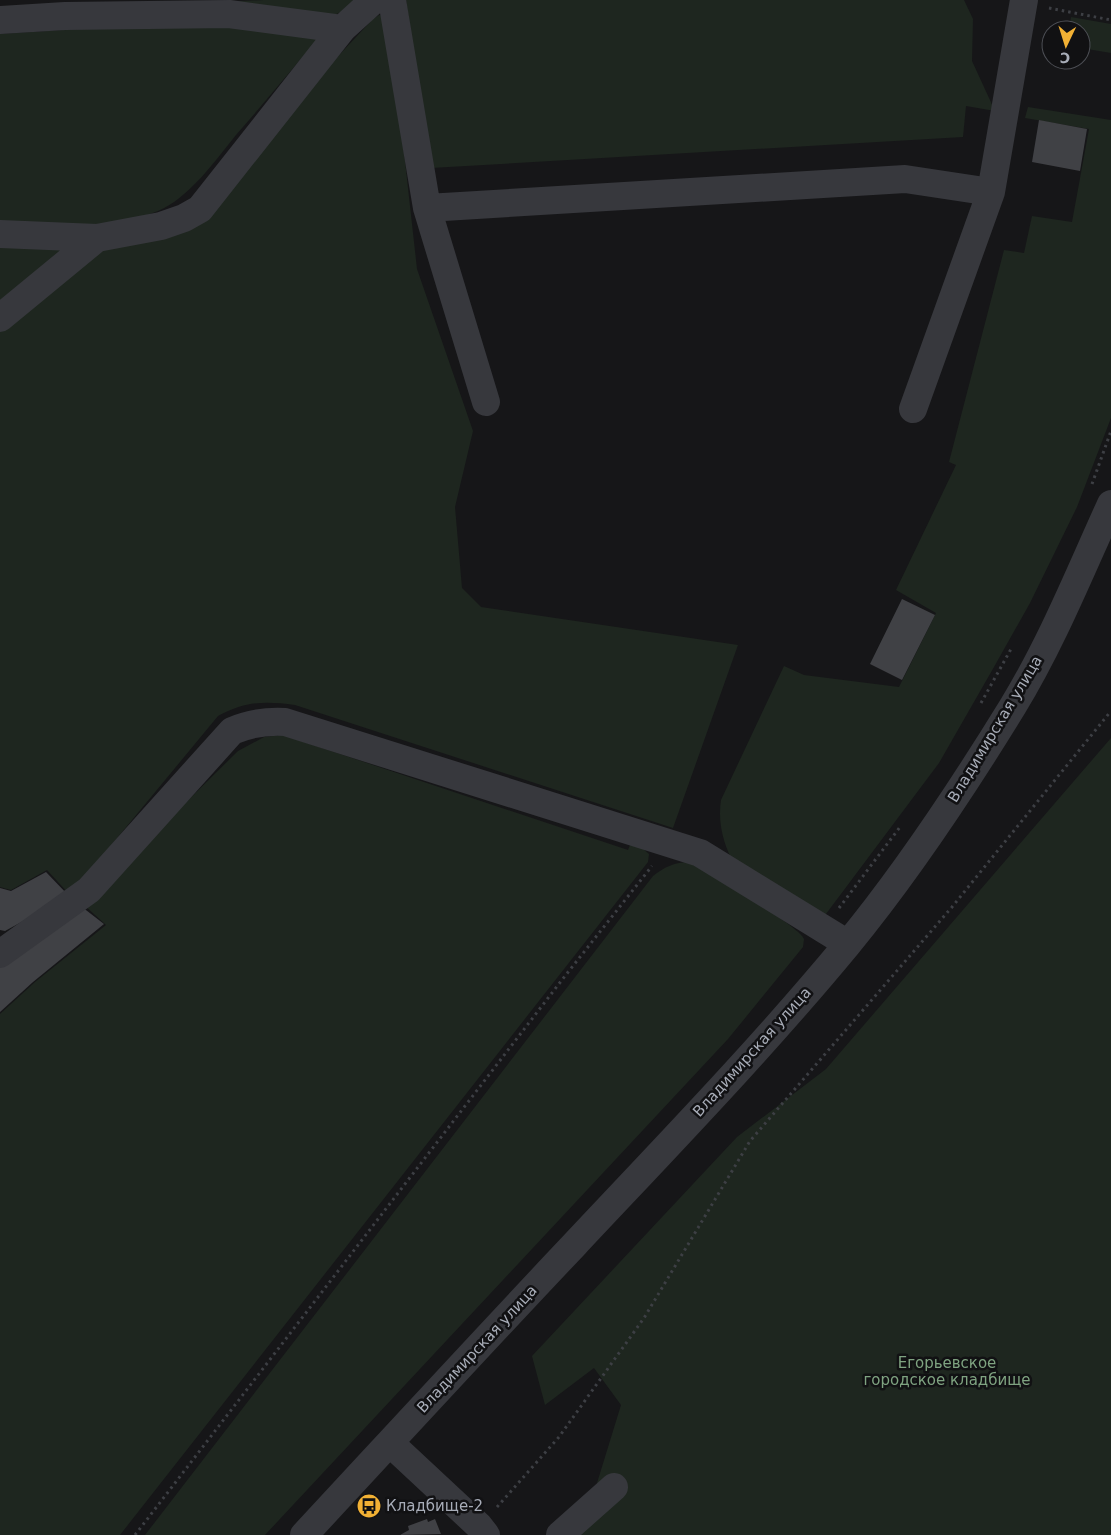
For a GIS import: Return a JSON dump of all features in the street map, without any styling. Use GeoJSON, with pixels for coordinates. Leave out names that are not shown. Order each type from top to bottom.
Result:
{"type":"FeatureCollection","features":[{"type":"Feature","properties":{"kind":"street"},"geometry":{"type":"LineString","coordinates":[[0,234],[97,238],[161,226],[184,218],[200,209],[342,29],[374,0]]}},
{"type":"Feature","properties":{"kind":"street"},"geometry":{"type":"LineString","coordinates":[[392,0],[427,208],[486,402]]}},
{"type":"Feature","properties":{"kind":"street"},"geometry":{"type":"LineString","coordinates":[[913,409],[990,192],[1024,2]]}},
{"type":"Feature","properties":{"kind":"street"},"geometry":{"type":"LineString","coordinates":[[0,20],[65,16],[229,14],[342,29]]}},
{"type":"Feature","properties":{"kind":"street"},"geometry":{"type":"LineString","coordinates":[[427,208],[904,179],[990,192]]}},
{"type":"Feature","properties":{"kind":"street"},"geometry":{"type":"LineString","coordinates":[[0,318],[97,238]]}},
{"type":"Feature","properties":{"kind":"street","name":"Владимирская улица"},"geometry":{"type":"LineString","coordinates":[[304,1535],[493,1330],[724,1085],[848,944],[908,865],[967,779],[1015,703],[1054,631],[1100,497]]}},
{"type":"Feature","properties":{"kind":"street"},"geometry":{"type":"LineString","coordinates":[[0,954],[89,890],[232,731],[246,725],[272,721],[285,722],[700,853],[848,944]]}},
{"type":"Feature","properties":{"kind":"street"},"geometry":{"type":"LineString","coordinates":[[390,1443],[483,1531]]}},
{"type":"Feature","properties":{"kind":"street"},"geometry":{"type":"LineString","coordinates":[[560,1535],[614,1487]]}},
{"type":"Feature","properties":{"kind":"path"},"geometry":{"type":"LineString","coordinates":[[1024,2],[1111,20]]}},
{"type":"Feature","properties":{"kind":"path"},"geometry":{"type":"LineString","coordinates":[[1100,497],[1111,431]]}},
{"type":"Feature","properties":{"kind":"path"},"geometry":{"type":"LineString","coordinates":[[976,711],[1015,642]]}},
{"type":"Feature","properties":{"kind":"path"},"geometry":{"type":"LineString","coordinates":[[483,1531],[559,1437],[632,1334],[750,1141],[952,907],[1111,711]]}},
{"type":"Feature","properties":{"kind":"path"},"geometry":{"type":"LineString","coordinates":[[823,929],[903,822]]}},
{"type":"Feature","properties":{"kind":"path"},"geometry":{"type":"LineString","coordinates":[[135,1535],[565,976],[670,844]]}},
{"type":"Feature","properties":{"kind":"green space"},"geometry":{"type":"Polygon","coordinates":[[[361,0],[348,9],[334,15],[214,2],[361,0]]]}},
{"type":"Feature","properties":{"kind":"green space"},"geometry":{"type":"Polygon","coordinates":[[[406,0],[964,0],[973,19],[972,61],[995,111],[966,106],[963,137],[431,168],[406,0]]]}},
{"type":"Feature","properties":{"kind":"green space"},"geometry":{"type":"Polygon","coordinates":[[[379,15],[385,16],[397,89],[417,269],[473,431],[455,507],[462,588],[481,607],[738,645],[673,828],[295,705],[256,703],[238,707],[218,716],[70,895],[47,870],[11,890],[0,887],[0,240],[144,243],[328,67],[379,15]]]}},
{"type":"Feature","properties":{"kind":"green space"},"geometry":{"type":"Polygon","coordinates":[[[1071,17],[1088,20],[1071,20],[1071,17]]]}},
{"type":"Feature","properties":{"kind":"green space"},"geometry":{"type":"Polygon","coordinates":[[[1091,20],[1111,24],[1111,53],[1091,50],[1091,20]]]}},
{"type":"Feature","properties":{"kind":"green space"},"geometry":{"type":"Polygon","coordinates":[[[190,22],[322,34],[201,178],[169,205],[140,217],[101,224],[0,224],[0,34],[190,22]]]}},
{"type":"Feature","properties":{"kind":"green space"},"geometry":{"type":"Polygon","coordinates":[[[1028,107],[1111,120],[1111,418],[1077,507],[1030,603],[939,763],[823,918],[731,858],[725,844],[722,829],[720,815],[721,800],[784,666],[804,675],[899,687],[936,613],[896,590],[956,465],[949,462],[1004,250],[1024,253],[1032,216],[1072,222],[1089,129],[1025,118],[1028,107]]]}},
{"type":"Feature","properties":{"kind":"green space"},"geometry":{"type":"Polygon","coordinates":[[[283,735],[628,850],[630,845],[642,848],[649,854],[648,862],[120,1535],[0,1535],[0,1014],[35,982],[106,925],[83,904],[238,751],[264,737],[283,735]]]}},
{"type":"Feature","properties":{"kind":"green space","name":"Егорьевское городское кладбище"},"geometry":{"type":"Polygon","coordinates":[[[1111,738],[1111,1535],[581,1535],[621,1405],[594,1368],[545,1405],[532,1356],[737,1137],[826,1069],[1111,738]]]}},
{"type":"Feature","properties":{"kind":"green space"},"geometry":{"type":"Polygon","coordinates":[[[690,862],[752,900],[799,932],[804,939],[803,947],[728,1039],[265,1535],[145,1535],[653,876],[670,866],[690,862]]]}},
{"type":"Feature","properties":{"kind":"building"},"geometry":{"type":"Polygon","coordinates":[[[1039,120],[1087,129],[1080,171],[1032,162],[1039,120]]]}},
{"type":"Feature","properties":{"kind":"building"},"geometry":{"type":"Polygon","coordinates":[[[902,599],[935,615],[902,680],[870,664],[902,599]]]}},
{"type":"Feature","properties":{"kind":"building"},"geometry":{"type":"Polygon","coordinates":[[[46,872],[69,896],[5,931],[0,930],[0,888],[11,891],[46,872]]]}},
{"type":"Feature","properties":{"kind":"building"},"geometry":{"type":"Polygon","coordinates":[[[82,907],[104,924],[33,982],[0,1012],[0,966],[82,907]]]}},
{"type":"Feature","properties":{"kind":"building"},"geometry":{"type":"Polygon","coordinates":[[[427,1519],[428,1522],[435,1519],[441,1534],[400,1535],[409,1530],[408,1526],[427,1519]]]}},
{"type":"Feature","properties":{"kind":"place","name":"Кладбище-2"},"geometry":{"type":"Point","coordinates":[369,1506]}}]}
